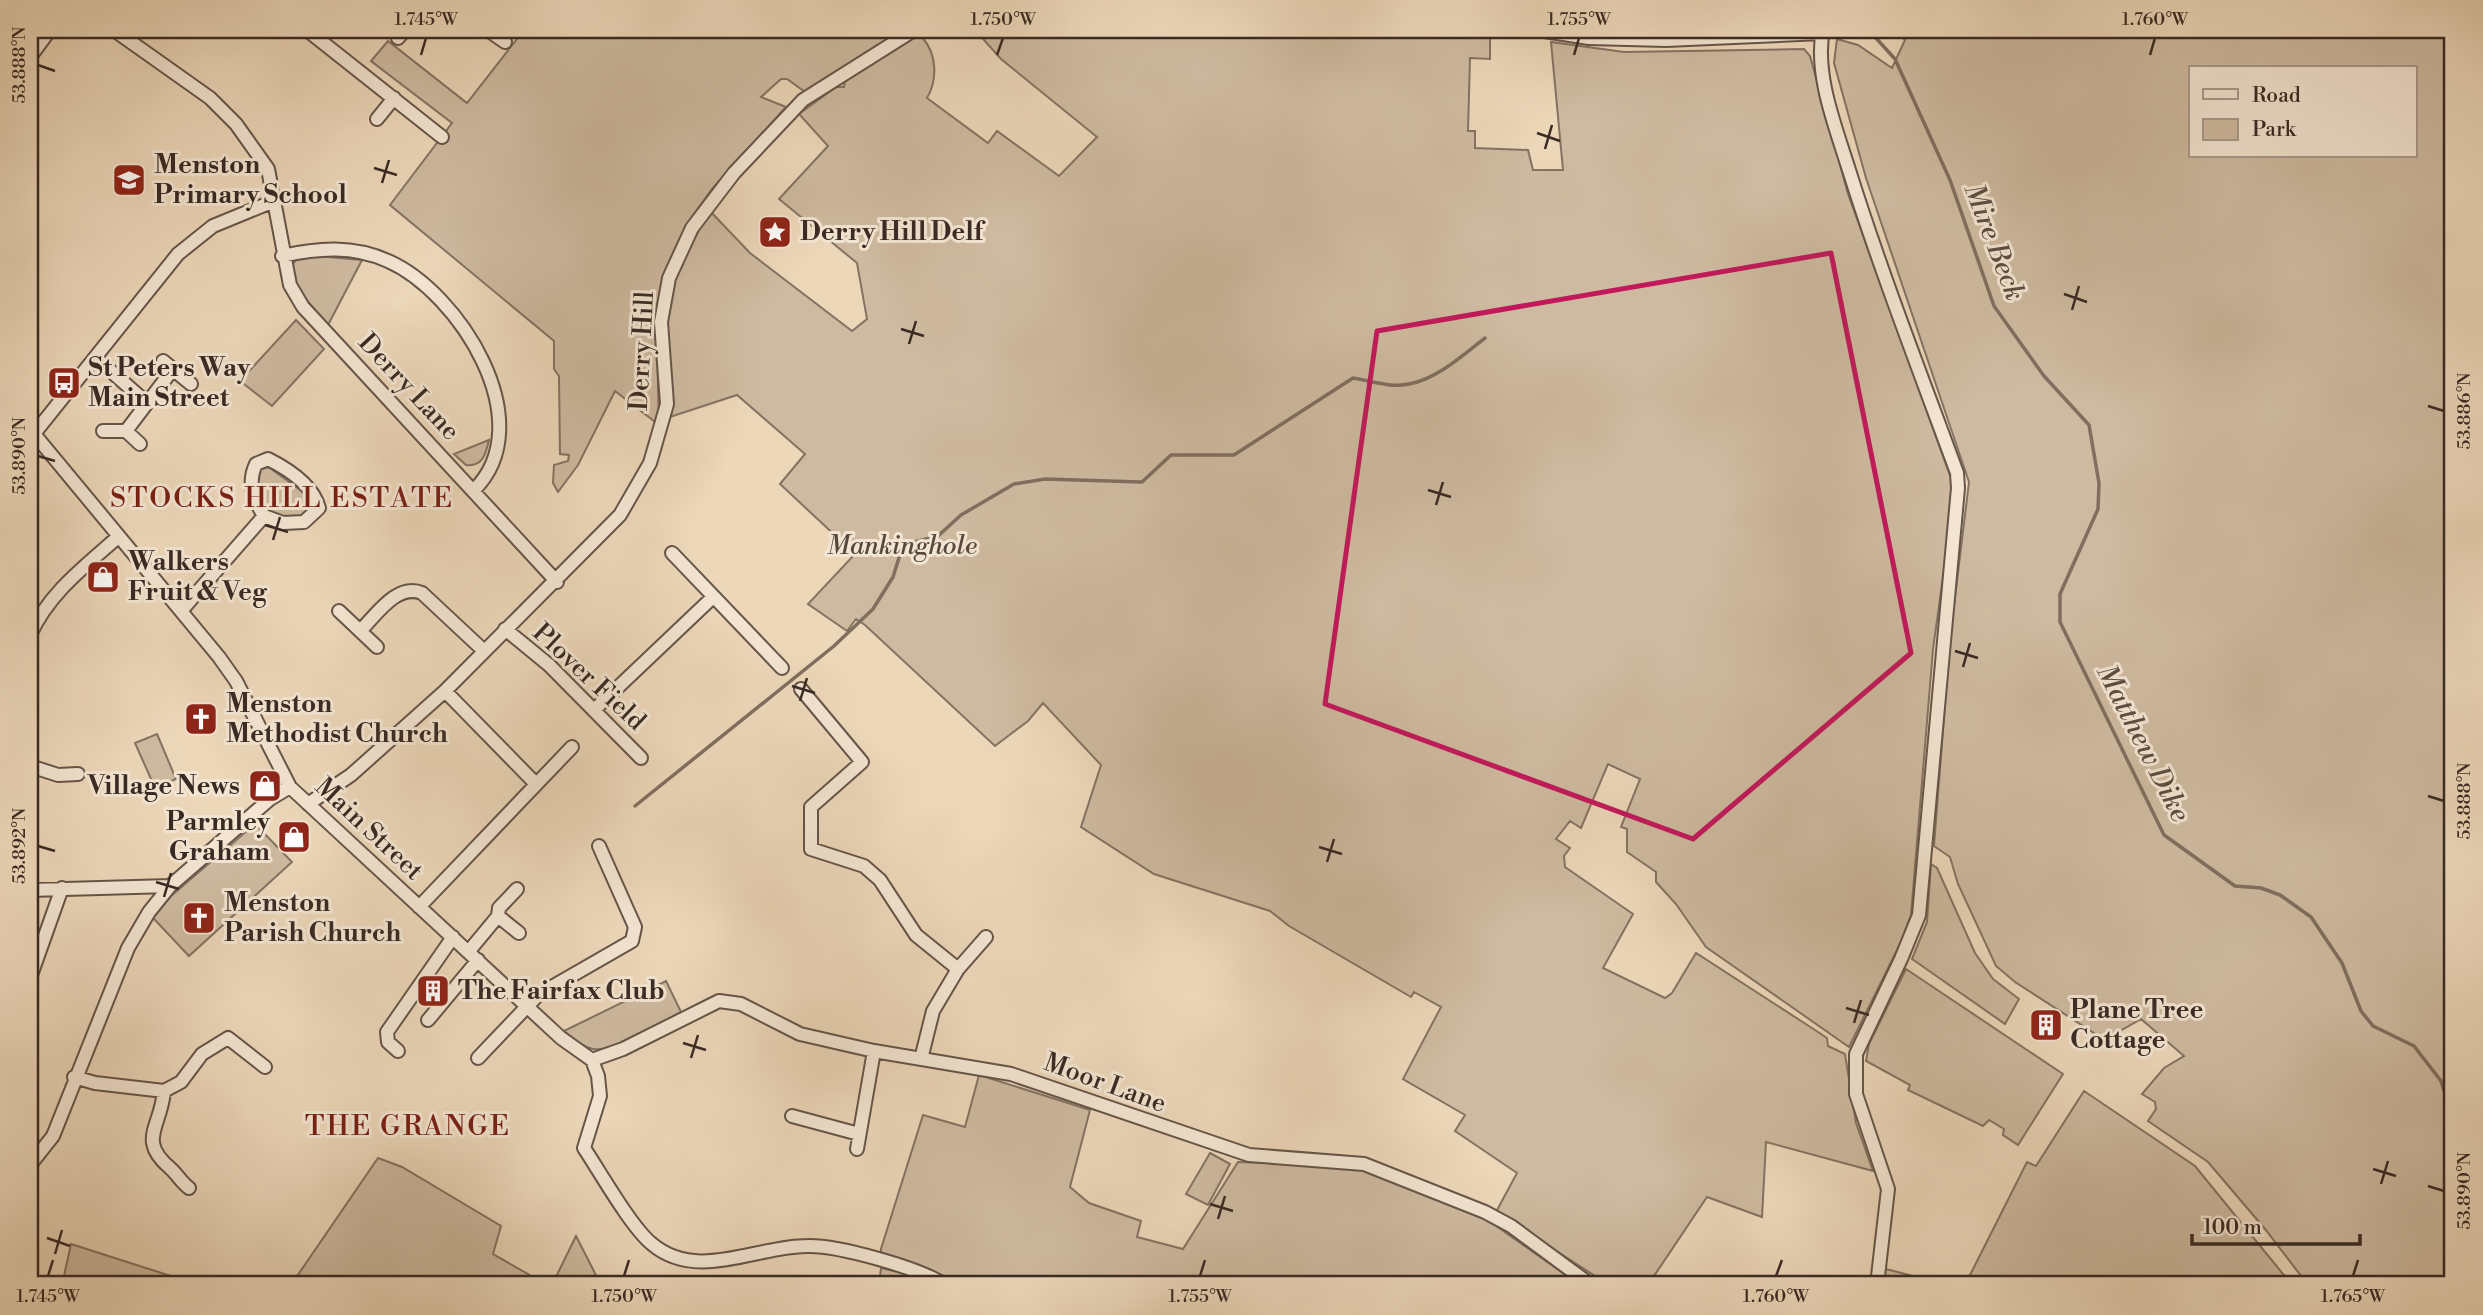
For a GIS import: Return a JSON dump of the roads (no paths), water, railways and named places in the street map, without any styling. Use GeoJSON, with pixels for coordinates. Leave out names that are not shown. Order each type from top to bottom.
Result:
{"type":"FeatureCollection","features":[{"type":"Feature","properties":{"kind":"street"},"geometry":{"type":"LineString","coordinates":[[30,57],[50,30]]}},
{"type":"Feature","properties":{"kind":"street","name":"Derry Lane"},"geometry":{"type":"LineString","coordinates":[[114,30],[210,97],[236,124],[268,169],[282,256],[290,285],[303,307],[557,582]]}},
{"type":"Feature","properties":{"kind":"street"},"geometry":{"type":"LineString","coordinates":[[307,30],[442,137]]}},
{"type":"Feature","properties":{"kind":"street"},"geometry":{"type":"LineString","coordinates":[[488,30],[505,42]]}},
{"type":"Feature","properties":{"kind":"street","name":"Derry Hill"},"geometry":{"type":"LineString","coordinates":[[308,804],[351,775],[445,691],[483,650],[557,582],[620,515],[650,463],[667,404],[662,322],[669,278],[692,228],[734,173],[803,100],[914,30]]}},
{"type":"Feature","properties":{"kind":"street"},"geometry":{"type":"LineString","coordinates":[[1538,30],[1589,38],[1666,40],[1823,31],[1822,68],[1838,134],[1868,230],[1957,473],[1958,488],[1919,915],[1856,1054],[1856,1094],[1888,1189],[1877,1285]]}},
{"type":"Feature","properties":{"kind":"street"},"geometry":{"type":"LineString","coordinates":[[377,119],[394,99]]}},
{"type":"Feature","properties":{"kind":"street"},"geometry":{"type":"LineString","coordinates":[[32,432],[96,358],[178,254],[213,226],[274,201]]}},
{"type":"Feature","properties":{"kind":"street"},"geometry":{"type":"LineString","coordinates":[[282,256],[325,248],[369,254],[408,272],[445,307],[476,348],[495,387],[500,431],[496,452],[486,479],[474,490]]}},
{"type":"Feature","properties":{"kind":"street"},"geometry":{"type":"LineString","coordinates":[[96,358],[147,402]]}},
{"type":"Feature","properties":{"kind":"street"},"geometry":{"type":"LineString","coordinates":[[125,431],[147,402],[168,365],[191,384]]}},
{"type":"Feature","properties":{"kind":"street"},"geometry":{"type":"LineString","coordinates":[[103,431],[125,431],[140,444]]}},
{"type":"Feature","properties":{"kind":"street","name":"Main Street"},"geometry":{"type":"LineString","coordinates":[[32,432],[236,681],[290,786],[527,1005],[592,1060]]}},
{"type":"Feature","properties":{"kind":"street"},"geometry":{"type":"LineString","coordinates":[[268,459],[287,469],[316,496],[319,508],[304,522],[283,523],[264,516],[255,502],[251,475],[256,464],[268,459]]}},
{"type":"Feature","properties":{"kind":"street"},"geometry":{"type":"LineString","coordinates":[[181,611],[264,516]]}},
{"type":"Feature","properties":{"kind":"street"},"geometry":{"type":"LineString","coordinates":[[30,635],[44,607],[60,589],[118,537]]}},
{"type":"Feature","properties":{"kind":"street"},"geometry":{"type":"LineString","coordinates":[[672,553],[782,668]]}},
{"type":"Feature","properties":{"kind":"street"},"geometry":{"type":"LineString","coordinates":[[360,631],[400,592],[412,589],[422,593],[483,650]]}},
{"type":"Feature","properties":{"kind":"street"},"geometry":{"type":"LineString","coordinates":[[594,710],[713,597]]}},
{"type":"Feature","properties":{"kind":"street"},"geometry":{"type":"LineString","coordinates":[[339,611],[377,647]]}},
{"type":"Feature","properties":{"kind":"street","name":"Plover Field"},"geometry":{"type":"LineString","coordinates":[[505,629],[549,665],[641,758]]}},
{"type":"Feature","properties":{"kind":"street"},"geometry":{"type":"LineString","coordinates":[[801,689],[862,762],[811,807],[811,849],[864,866],[880,880],[916,935],[958,968]]}},
{"type":"Feature","properties":{"kind":"street"},"geometry":{"type":"LineString","coordinates":[[445,691],[535,783]]}},
{"type":"Feature","properties":{"kind":"street"},"geometry":{"type":"LineString","coordinates":[[419,907],[572,747]]}},
{"type":"Feature","properties":{"kind":"street"},"geometry":{"type":"LineString","coordinates":[[30,766],[58,775],[78,774]]}},
{"type":"Feature","properties":{"kind":"street"},"geometry":{"type":"LineString","coordinates":[[30,1166],[53,1136],[74,1077],[128,948],[149,912],[170,886],[270,799],[290,786]]}},
{"type":"Feature","properties":{"kind":"street"},"geometry":{"type":"LineString","coordinates":[[478,1058],[538,995],[632,941],[635,927],[599,846]]}},
{"type":"Feature","properties":{"kind":"street"},"geometry":{"type":"LineString","coordinates":[[30,890],[170,886]]}},
{"type":"Feature","properties":{"kind":"street"},"geometry":{"type":"LineString","coordinates":[[30,978],[62,887]]}},
{"type":"Feature","properties":{"kind":"street"},"geometry":{"type":"LineString","coordinates":[[428,1020],[473,956],[498,915],[499,908],[517,889]]}},
{"type":"Feature","properties":{"kind":"street"},"geometry":{"type":"LineString","coordinates":[[498,915],[519,933]]}},
{"type":"Feature","properties":{"kind":"street"},"geometry":{"type":"LineString","coordinates":[[398,1051],[388,1042],[387,1032],[453,937]]}},
{"type":"Feature","properties":{"kind":"street"},"geometry":{"type":"LineString","coordinates":[[921,1059],[933,1011],[958,968],[986,937]]}},
{"type":"Feature","properties":{"kind":"street","name":"Moor Lane"},"geometry":{"type":"LineString","coordinates":[[592,1060],[624,1049],[719,1001],[741,1004],[800,1034],[874,1051],[1011,1074],[1249,1155],[1364,1164],[1485,1212],[1511,1226],[1591,1285]]}},
{"type":"Feature","properties":{"kind":"street"},"geometry":{"type":"LineString","coordinates":[[74,1077],[95,1083],[164,1091],[181,1082],[202,1054],[224,1038],[234,1040],[265,1067]]}},
{"type":"Feature","properties":{"kind":"street"},"geometry":{"type":"LineString","coordinates":[[857,1149],[874,1051]]}},
{"type":"Feature","properties":{"kind":"street"},"geometry":{"type":"LineString","coordinates":[[592,1060],[598,1076],[600,1096],[584,1148],[652,1244],[675,1257],[696,1263],[806,1245],[829,1247],[923,1274],[945,1285]]}},
{"type":"Feature","properties":{"kind":"street"},"geometry":{"type":"LineString","coordinates":[[164,1091],[160,1117],[153,1132],[152,1149],[158,1159],[190,1188]]}},
{"type":"Feature","properties":{"kind":"street"},"geometry":{"type":"LineString","coordinates":[[792,1116],[859,1134]]}},
{"type":"Feature","properties":{"kind":"waterway","name":"Matthew Dike"},"geometry":{"type":"LineString","coordinates":[[1857,30],[1875,37],[1895,59],[1950,180],[1994,306],[2044,376],[2089,425],[2099,483],[2098,509],[2060,594],[2060,622],[2164,835],[2235,886],[2261,888],[2280,895],[2311,917],[2342,963],[2361,1011],[2373,1026],[2414,1046],[2441,1081],[2453,1120]]}},
{"type":"Feature","properties":{"kind":"waterway"},"geometry":{"type":"LineString","coordinates":[[635,806],[834,646],[873,609],[893,577],[903,545],[938,536],[961,515],[1014,484],[1045,479],[1142,482],[1171,455],[1234,455],[1353,378],[1395,385],[1419,381],[1449,366],[1485,338]]}},
{"type":"Feature","properties":{"kind":"place","name":"Menston Primary School"},"geometry":{"type":"Point","coordinates":[129,180]}},
{"type":"Feature","properties":{"kind":"place","name":"Derry Hill Delf"},"geometry":{"type":"Point","coordinates":[775,232]}},
{"type":"Feature","properties":{"kind":"place","name":"St Peters Way Main Street"},"geometry":{"type":"Point","coordinates":[64,383]}},
{"type":"Feature","properties":{"kind":"place","name":"Walkers Fruit & Veg"},"geometry":{"type":"Point","coordinates":[103,577]}},
{"type":"Feature","properties":{"kind":"place","name":"Menston Methodist Church"},"geometry":{"type":"Point","coordinates":[201,719]}},
{"type":"Feature","properties":{"kind":"place","name":"Village News"},"geometry":{"type":"Point","coordinates":[265,786]}},
{"type":"Feature","properties":{"kind":"place","name":"Parmley Graham"},"geometry":{"type":"Point","coordinates":[294,837]}},
{"type":"Feature","properties":{"kind":"place","name":"Menston Parish Church"},"geometry":{"type":"Point","coordinates":[199,918]}},
{"type":"Feature","properties":{"kind":"place","name":"The Fairfax Club"},"geometry":{"type":"Point","coordinates":[433,991]}},
{"type":"Feature","properties":{"kind":"place","name":"Plane Tree Cottage"},"geometry":{"type":"Point","coordinates":[2046,1025]}},
{"type":"Feature","properties":{"kind":"district","name":"STOCKS HILL ESTATE"},"geometry":{"type":"Point","coordinates":[282,498]}},
{"type":"Feature","properties":{"kind":"district","name":"THE GRANGE"},"geometry":{"type":"Point","coordinates":[408,1126]}},
{"type":"Feature","properties":{"kind":"water label","name":"Mire Beck"},"geometry":{"type":"Point","coordinates":[1994,242]}},
{"type":"Feature","properties":{"kind":"park label","name":"Mankinghole"},"geometry":{"type":"Point","coordinates":[902,546]}}]}
